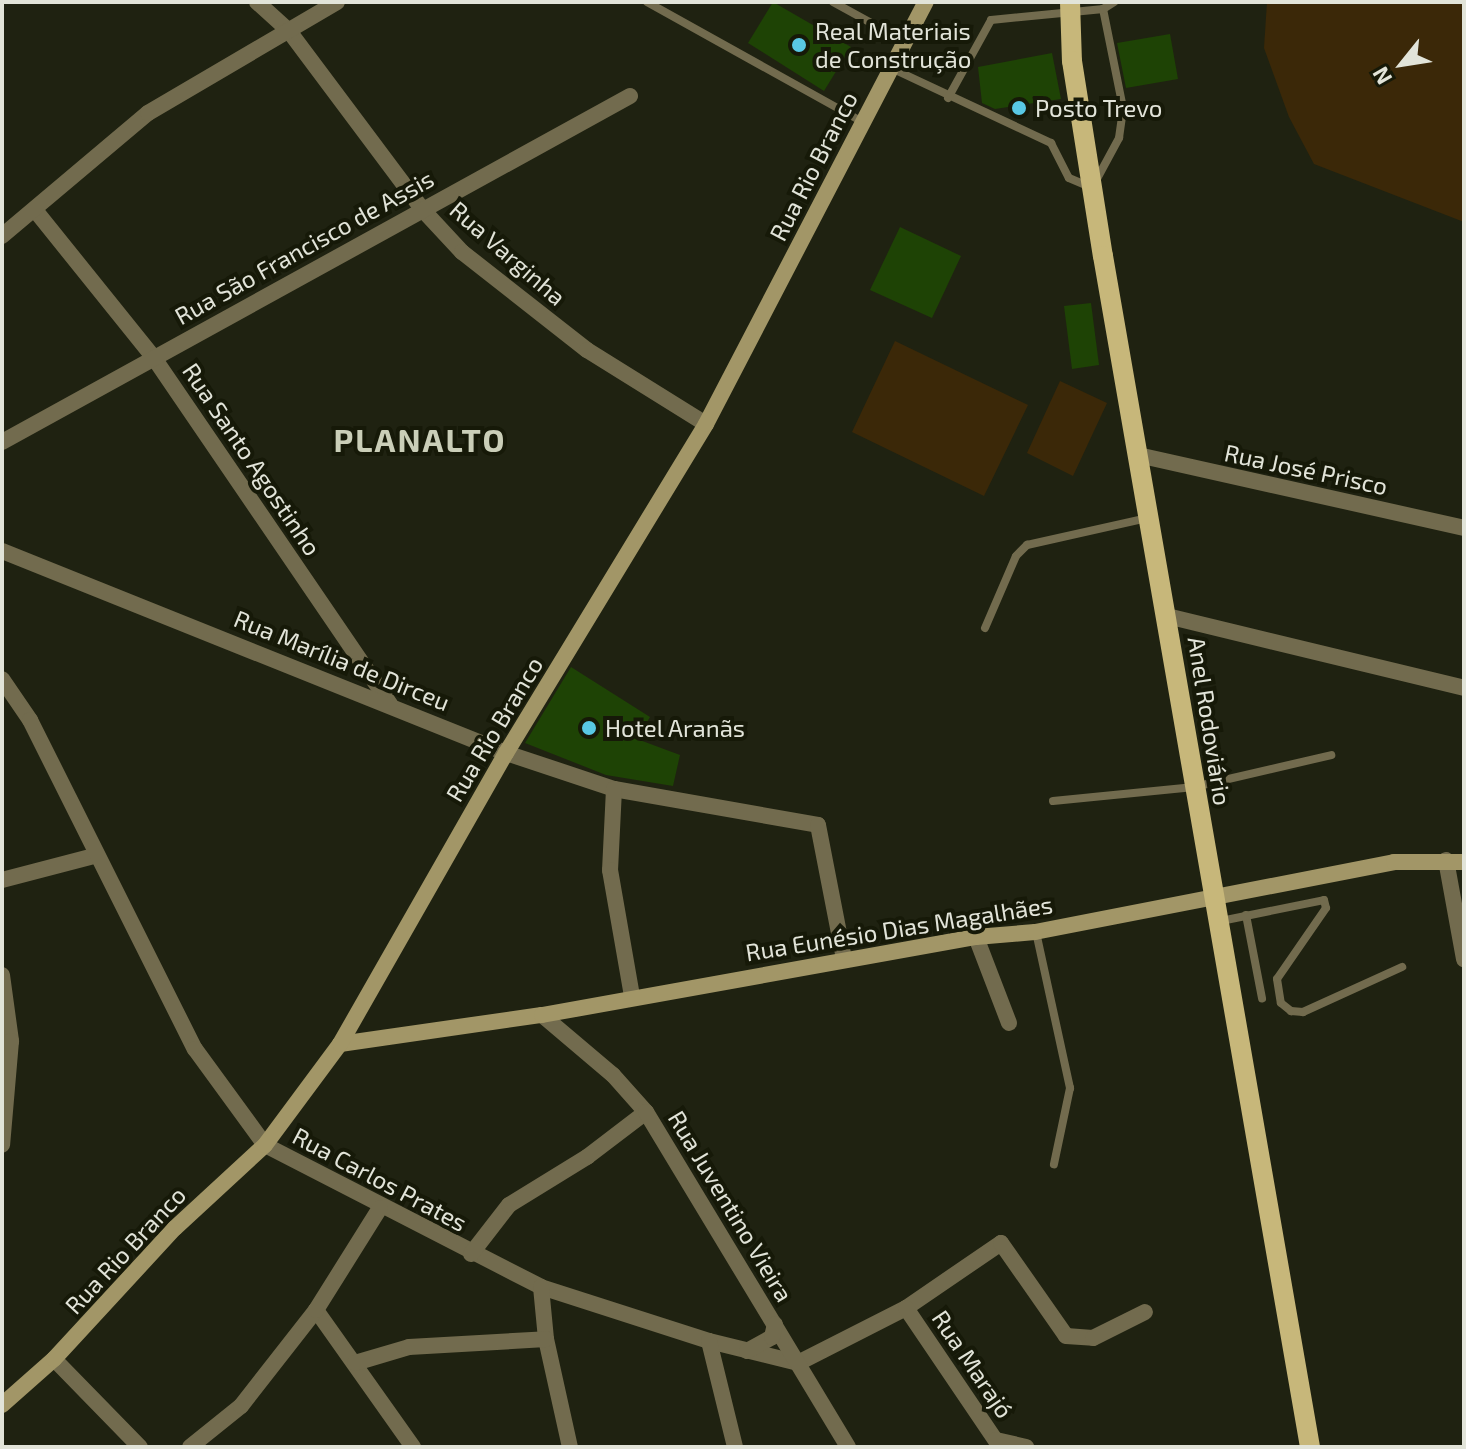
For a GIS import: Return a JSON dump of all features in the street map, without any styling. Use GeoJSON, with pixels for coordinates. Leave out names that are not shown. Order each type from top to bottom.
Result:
{"type":"FeatureCollection","features":[{"type":"Feature","properties":{"kind":"main road","name":"Rua Rio Branco"},"geometry":{"type":"LineString","coordinates":[[2,1405],[54,1359],[175,1228],[265,1145],[340,1044],[506,753],[706,424],[926,2]]}},
{"type":"Feature","properties":{"kind":"main road","name":"Anel Rodoviário"},"geometry":{"type":"LineString","coordinates":[[1070,8],[1072,61],[1092,188],[1310,1447]]}},
{"type":"Feature","properties":{"kind":"main road","name":"Rua Eunésio Dias Magalhães"},"geometry":{"type":"LineString","coordinates":[[340,1044],[542,1015],[632,996],[976,937],[1035,932],[1215,900],[1394,862],[1464,862]]}},
{"type":"Feature","properties":{"kind":"street","name":"Rua Varginha"},"geometry":{"type":"LineString","coordinates":[[257,2],[289,31],[422,209],[462,252],[587,350],[706,424]]}},
{"type":"Feature","properties":{"kind":"street"},"geometry":{"type":"LineString","coordinates":[[2,236],[148,113],[337,2]]}},
{"type":"Feature","properties":{"kind":"street","name":"Rua São Francisco de Assis"},"geometry":{"type":"LineString","coordinates":[[2,442],[630,96]]}},
{"type":"Feature","properties":{"kind":"street","name":"Rua Santo Agostinho"},"geometry":{"type":"LineString","coordinates":[[35,210],[154,358],[391,705]]}},
{"type":"Feature","properties":{"kind":"street","name":"Rua José Prisco"},"geometry":{"type":"LineString","coordinates":[[1138,455],[1464,528]]}},
{"type":"Feature","properties":{"kind":"street","name":"Rua Marília de Dirceu"},"geometry":{"type":"LineString","coordinates":[[2,551],[506,753],[614,789],[818,825],[844,959]]}},
{"type":"Feature","properties":{"kind":"street"},"geometry":{"type":"LineString","coordinates":[[1167,616],[1464,688]]}},
{"type":"Feature","properties":{"kind":"street","name":"Rua Carlos Prates"},"geometry":{"type":"LineString","coordinates":[[2,679],[30,720],[94,856],[195,1049],[265,1145],[380,1208],[541,1287],[709,1341],[798,1363]]}},
{"type":"Feature","properties":{"kind":"street"},"geometry":{"type":"LineString","coordinates":[[614,789],[610,870],[632,996]]}},
{"type":"Feature","properties":{"kind":"street"},"geometry":{"type":"LineString","coordinates":[[2,880],[94,856]]}},
{"type":"Feature","properties":{"kind":"street"},"geometry":{"type":"LineString","coordinates":[[1446,860],[1464,959]]}},
{"type":"Feature","properties":{"kind":"street"},"geometry":{"type":"LineString","coordinates":[[976,937],[1009,1023]]}},
{"type":"Feature","properties":{"kind":"street"},"geometry":{"type":"LineString","coordinates":[[2,975],[11,1041],[2,1145]]}},
{"type":"Feature","properties":{"kind":"street","name":"Rua Juventino Vieira"},"geometry":{"type":"LineString","coordinates":[[542,1015],[613,1075],[646,1112],[848,1447]]}},
{"type":"Feature","properties":{"kind":"street"},"geometry":{"type":"LineString","coordinates":[[471,1254],[509,1205],[587,1157],[646,1112]]}},
{"type":"Feature","properties":{"kind":"street"},"geometry":{"type":"LineString","coordinates":[[190,1447],[241,1406],[316,1310],[380,1208]]}},
{"type":"Feature","properties":{"kind":"street"},"geometry":{"type":"LineString","coordinates":[[798,1363],[906,1308],[1001,1243],[1066,1336],[1093,1338],[1145,1312]]}},
{"type":"Feature","properties":{"kind":"street"},"geometry":{"type":"LineString","coordinates":[[541,1287],[546,1339],[570,1447]]}},
{"type":"Feature","properties":{"kind":"street","name":"Rua Marajó"},"geometry":{"type":"LineString","coordinates":[[906,1308],[998,1444]]}},
{"type":"Feature","properties":{"kind":"street"},"geometry":{"type":"LineString","coordinates":[[316,1310],[413,1447]]}},
{"type":"Feature","properties":{"kind":"street"},"geometry":{"type":"LineString","coordinates":[[747,1351],[772,1337],[775,1324]]}},
{"type":"Feature","properties":{"kind":"street"},"geometry":{"type":"LineString","coordinates":[[355,1363],[409,1347],[546,1339]]}},
{"type":"Feature","properties":{"kind":"street"},"geometry":{"type":"LineString","coordinates":[[709,1341],[735,1447]]}},
{"type":"Feature","properties":{"kind":"street"},"geometry":{"type":"LineString","coordinates":[[54,1359],[140,1447]]}},
{"type":"Feature","properties":{"kind":"street"},"geometry":{"type":"LineString","coordinates":[[998,1444],[1026,1447]]}},
{"type":"Feature","properties":{"kind":"lane"},"geometry":{"type":"LineString","coordinates":[[647,2],[863,122]]}},
{"type":"Feature","properties":{"kind":"lane"},"geometry":{"type":"LineString","coordinates":[[833,2],[904,41]]}},
{"type":"Feature","properties":{"kind":"lane"},"geometry":{"type":"LineString","coordinates":[[948,98],[991,20],[1070,8],[1103,9],[1114,2]]}},
{"type":"Feature","properties":{"kind":"lane"},"geometry":{"type":"LineString","coordinates":[[891,67],[948,98],[1051,143],[1069,178],[1092,188],[1119,138],[1123,108],[1103,9]]}},
{"type":"Feature","properties":{"kind":"lane"},"geometry":{"type":"LineString","coordinates":[[985,628],[1016,556],[1027,545],[1149,518]]}},
{"type":"Feature","properties":{"kind":"lane"},"geometry":{"type":"LineString","coordinates":[[1053,801],[1194,787],[1331,755]]}},
{"type":"Feature","properties":{"kind":"lane"},"geometry":{"type":"LineString","coordinates":[[1221,921],[1315,898],[1326,903],[1277,979],[1281,1003],[1291,1011],[1303,1012],[1402,967]]}},
{"type":"Feature","properties":{"kind":"lane"},"geometry":{"type":"LineString","coordinates":[[1246,915],[1262,998]]}},
{"type":"Feature","properties":{"kind":"lane"},"geometry":{"type":"LineString","coordinates":[[1035,932],[1070,1088],[1054,1164]]}},
{"type":"Feature","properties":{"kind":"shaded area"},"geometry":{"type":"Polygon","coordinates":[[[1267,2],[1464,2],[1464,222],[1314,164],[1289,117],[1264,48],[1267,2]]]}},
{"type":"Feature","properties":{"kind":"shaded area"},"geometry":{"type":"Polygon","coordinates":[[[895,341],[1028,405],[984,496],[852,432],[895,341]]]}},
{"type":"Feature","properties":{"kind":"shaded area"},"geometry":{"type":"Polygon","coordinates":[[[1060,381],[1107,403],[1073,476],[1027,453],[1060,381]]]}},
{"type":"Feature","properties":{"kind":"building","name":"Real Materiais de Construção"},"geometry":{"type":"Polygon","coordinates":[[[773,2],[851,47],[824,91],[748,43],[773,2]]]}},
{"type":"Feature","properties":{"kind":"building"},"geometry":{"type":"Polygon","coordinates":[[[1170,34],[1178,79],[1126,88],[1117,43],[1170,34]]]}},
{"type":"Feature","properties":{"kind":"building"},"geometry":{"type":"Polygon","coordinates":[[[1052,53],[1061,99],[995,109],[982,103],[978,67],[1052,53]]]}},
{"type":"Feature","properties":{"kind":"building"},"geometry":{"type":"Polygon","coordinates":[[[900,227],[961,256],[932,318],[870,290],[900,227]]]}},
{"type":"Feature","properties":{"kind":"building"},"geometry":{"type":"Polygon","coordinates":[[[1091,303],[1099,365],[1072,369],[1064,306],[1091,303]]]}},
{"type":"Feature","properties":{"kind":"building","name":"Hotel Aranãs"},"geometry":{"type":"Polygon","coordinates":[[[571,667],[650,717],[637,739],[680,755],[673,786],[606,775],[525,743],[571,667]]]}},
{"type":"Feature","properties":{"kind":"place","name":"Real Materiais de Construção"},"geometry":{"type":"Point","coordinates":[799,45]}},
{"type":"Feature","properties":{"kind":"place","name":"Posto Trevo"},"geometry":{"type":"Point","coordinates":[1019,108]}},
{"type":"Feature","properties":{"kind":"place","name":"Hotel Aranãs"},"geometry":{"type":"Point","coordinates":[589,728]}},
{"type":"Feature","properties":{"kind":"district","name":"PLANALTO"},"geometry":{"type":"Point","coordinates":[420,439]}}]}
